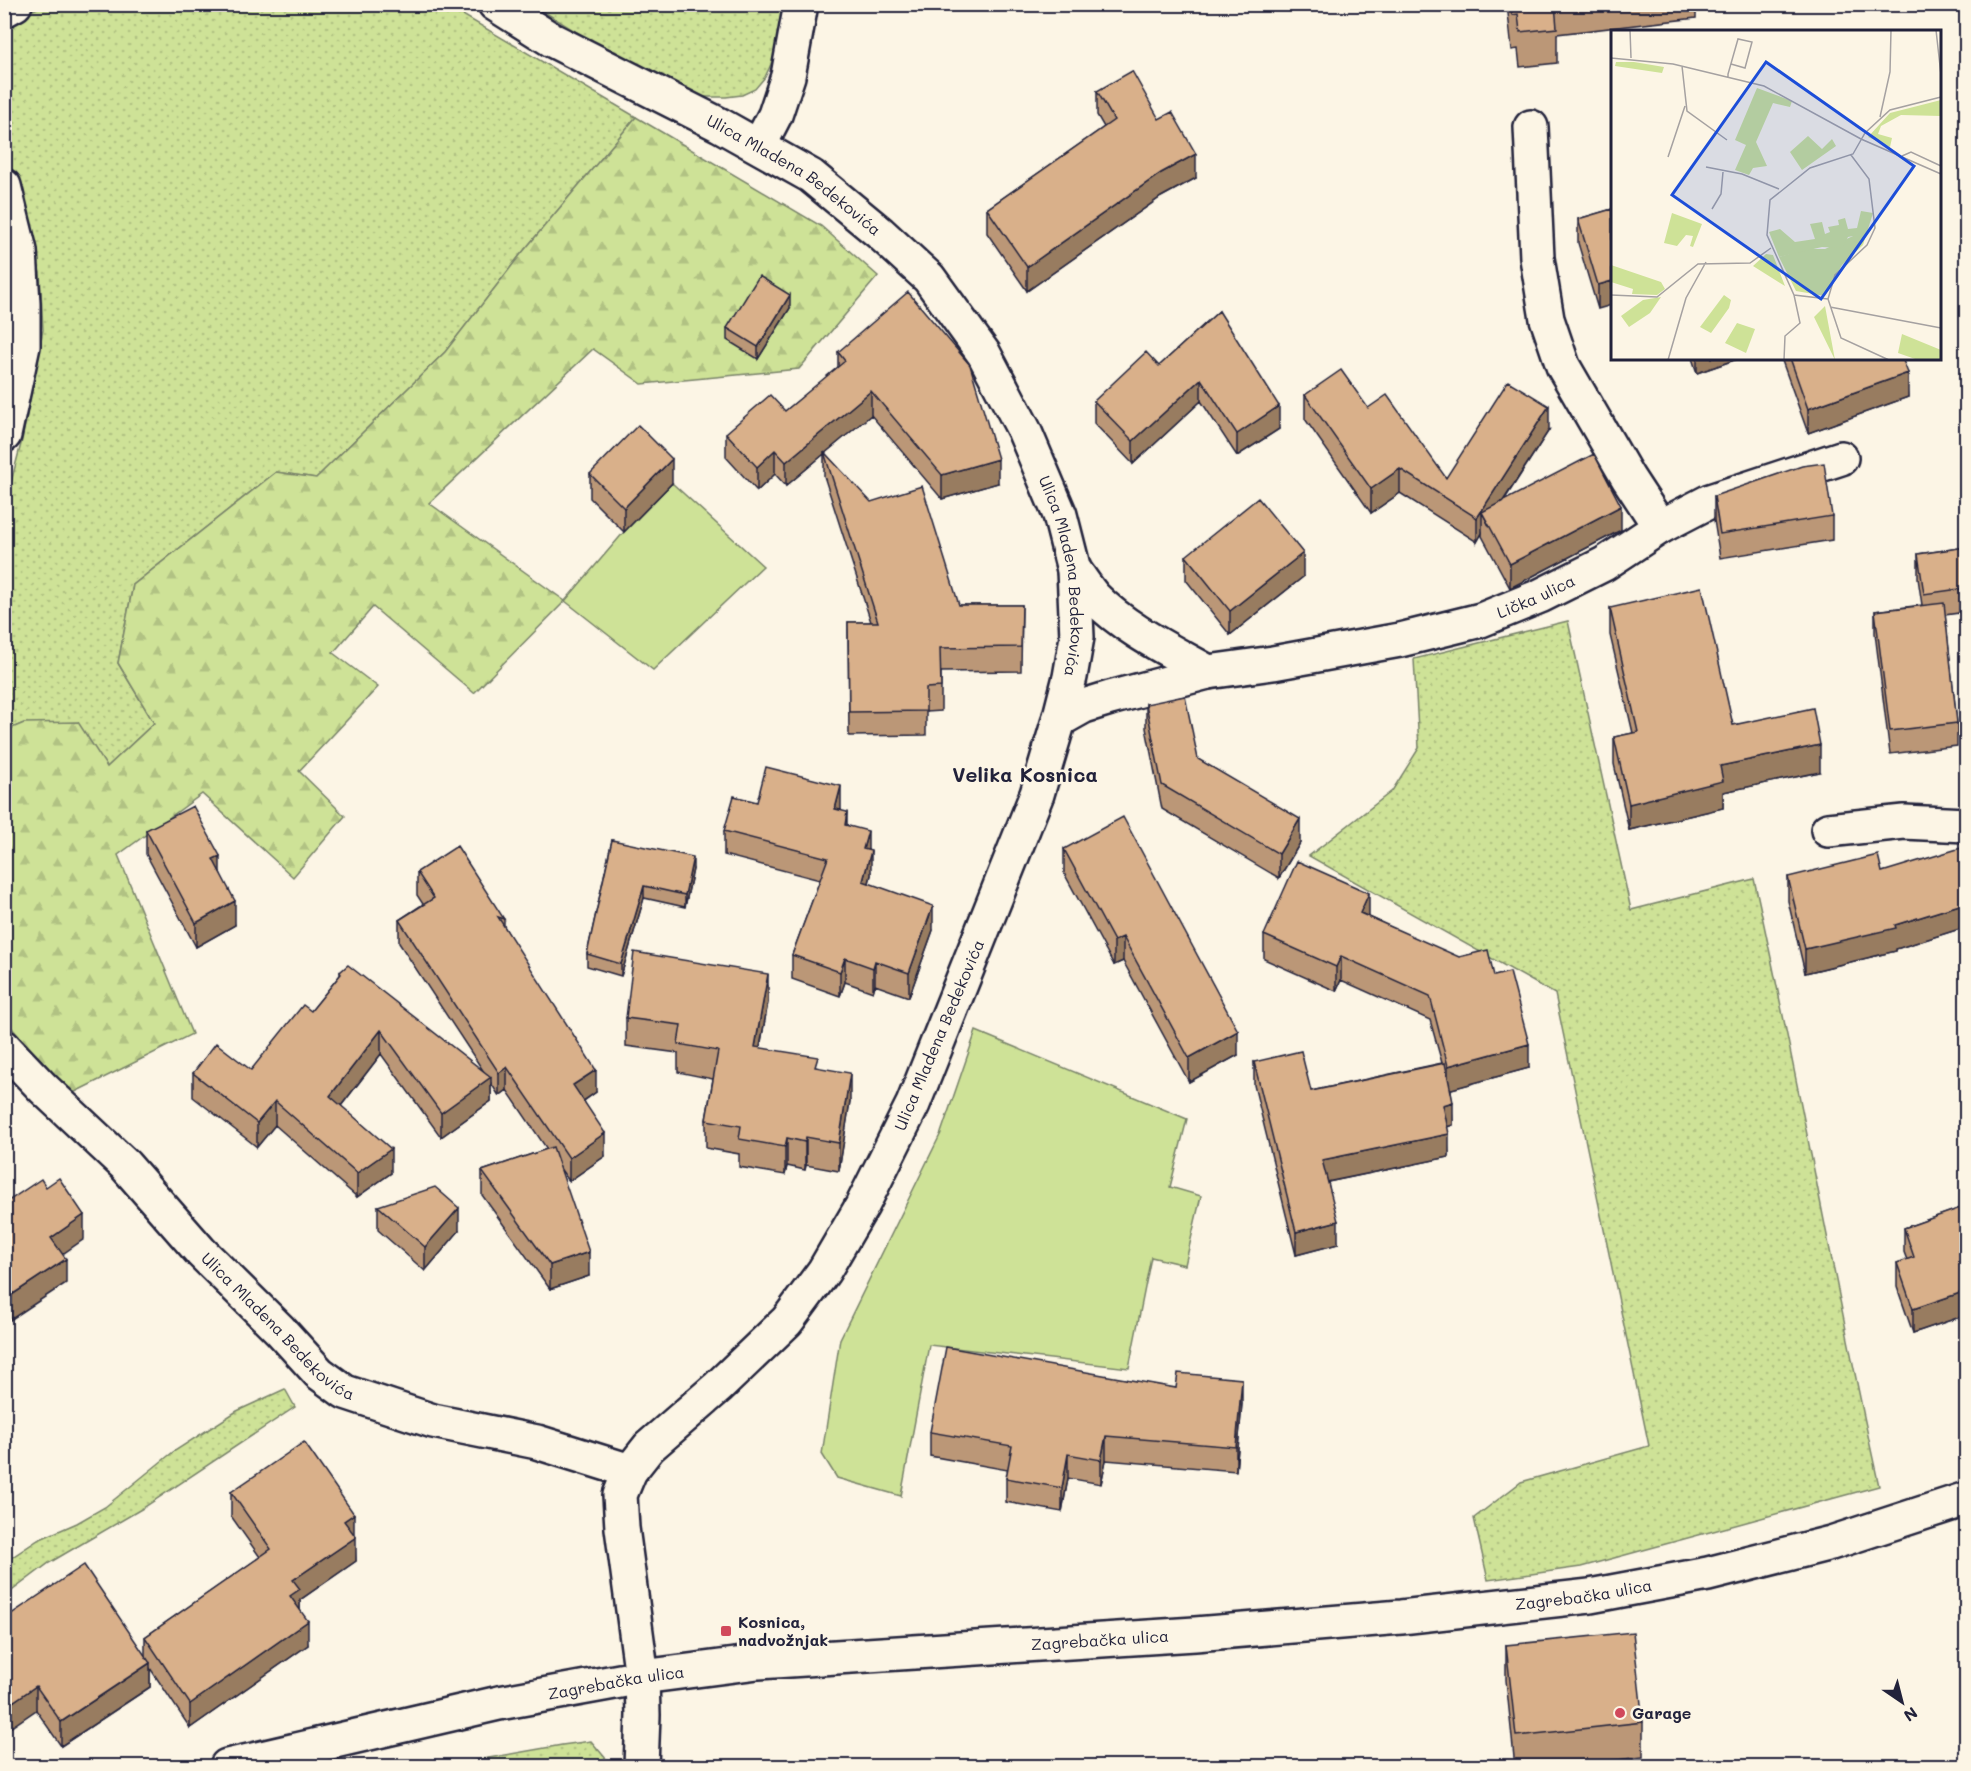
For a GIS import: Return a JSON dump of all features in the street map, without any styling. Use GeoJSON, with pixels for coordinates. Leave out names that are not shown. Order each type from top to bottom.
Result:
{"type":"FeatureCollection","features":[{"type":"Feature","properties":{"kind":"street"},"geometry":{"type":"LineString","coordinates":[[4,10],[15,4]]}},
{"type":"Feature","properties":{"kind":"street","name":"Ulica Mladena Bedekovića"},"geometry":{"type":"LineString","coordinates":[[495,4],[552,40],[759,146],[811,176],[880,233],[929,278],[984,354],[1024,430],[1060,515],[1074,570],[1077,637],[1070,677],[1037,794],[913,1104],[862,1206],[824,1271],[787,1321],[718,1388],[649,1447],[630,1471],[620,1495],[622,1528],[642,1677],[641,1767]]}},
{"type":"Feature","properties":{"kind":"street"},"geometry":{"type":"LineString","coordinates":[[759,146],[775,115],[788,76],[801,4]]}},
{"type":"Feature","properties":{"kind":"street"},"geometry":{"type":"LineString","coordinates":[[1531,127],[1537,258],[1547,319],[1563,366],[1628,478],[1660,527]]}},
{"type":"Feature","properties":{"kind":"street"},"geometry":{"type":"LineString","coordinates":[[4,186],[20,251],[24,304],[23,346],[4,435]]}},
{"type":"Feature","properties":{"kind":"street","name":"Lička ulica"},"geometry":{"type":"LineString","coordinates":[[1059,720],[1084,706],[1208,672],[1273,663],[1388,642],[1481,620],[1540,596],[1604,564],[1660,527],[1710,501],[1841,458]]}},
{"type":"Feature","properties":{"kind":"street"},"geometry":{"type":"LineString","coordinates":[[1074,570],[1092,595],[1110,612],[1140,633],[1208,672]]}},
{"type":"Feature","properties":{"kind":"street"},"geometry":{"type":"LineString","coordinates":[[1828,830],[1904,822],[1966,825]]}},
{"type":"Feature","properties":{"kind":"street","name":"Ulica Mladena Bedekovića"},"geometry":{"type":"LineString","coordinates":[[4,1047],[43,1088],[124,1165],[201,1252],[280,1330],[319,1373],[345,1392],[433,1421],[537,1442],[630,1471]]}},
{"type":"Feature","properties":{"kind":"street","name":"Zagrebačka ulica"},"geometry":{"type":"LineString","coordinates":[[227,1767],[499,1703],[642,1677],[758,1662],[1196,1634],[1390,1618],[1590,1596],[1708,1574],[1831,1543],[1966,1499]]}},
{"type":"Feature","properties":{"kind":"green space"},"geometry":{"type":"Polygon","coordinates":[[[46,4],[446,5],[636,117],[521,254],[445,352],[316,478],[276,472],[133,585],[118,663],[154,723],[107,767],[24,723],[5,731],[5,505],[22,440],[43,330],[40,273],[5,154],[4,27],[18,17],[46,4]]]}},
{"type":"Feature","properties":{"kind":"green space"},"geometry":{"type":"Polygon","coordinates":[[[533,5],[787,5],[773,60],[765,77],[755,89],[742,95],[704,97],[615,56],[533,5]]]}},
{"type":"Feature","properties":{"kind":"green space"},"geometry":{"type":"Polygon","coordinates":[[[636,117],[821,226],[878,276],[799,369],[642,384],[593,349],[429,503],[565,601],[474,693],[373,607],[333,653],[378,687],[299,771],[345,816],[293,877],[202,794],[118,855],[192,1034],[73,1093],[37,1060],[5,1019],[5,731],[24,723],[78,722],[107,767],[154,723],[118,663],[133,585],[276,472],[316,478],[445,352],[521,254],[636,117]]]}},
{"type":"Feature","properties":{"kind":"green space"},"geometry":{"type":"Polygon","coordinates":[[[672,483],[763,566],[653,670],[565,601],[624,532],[672,483]]]}},
{"type":"Feature","properties":{"kind":"green space"},"geometry":{"type":"Polygon","coordinates":[[[1568,621],[1631,910],[1754,879],[1879,1486],[1581,1567],[1488,1580],[1474,1518],[1521,1482],[1649,1446],[1555,994],[1309,856],[1392,791],[1419,748],[1414,659],[1568,621]]]}},
{"type":"Feature","properties":{"kind":"green space"},"geometry":{"type":"Polygon","coordinates":[[[976,1031],[1187,1119],[1170,1187],[1201,1196],[1185,1265],[1151,1257],[1129,1368],[929,1345],[901,1496],[837,1478],[822,1454],[840,1339],[941,1133],[976,1031]]]}},
{"type":"Feature","properties":{"kind":"green space"},"geometry":{"type":"Polygon","coordinates":[[[285,1389],[295,1407],[143,1508],[49,1563],[5,1596],[5,1562],[38,1540],[77,1523],[105,1507],[173,1452],[237,1411],[285,1389]]]}},
{"type":"Feature","properties":{"kind":"green space"},"geometry":{"type":"Polygon","coordinates":[[[591,1741],[607,1760],[607,1766],[443,1766],[562,1745],[591,1741]]]}},
{"type":"Feature","properties":{"kind":"building"},"geometry":{"type":"Polygon","coordinates":[[[1511,4],[1555,4],[1557,28],[1520,32],[1518,14],[1512,15],[1511,4]]]}},
{"type":"Feature","properties":{"kind":"building"},"geometry":{"type":"Polygon","coordinates":[[[1132,71],[1159,119],[1172,112],[1196,154],[1161,173],[1027,267],[987,209],[1114,120],[1097,91],[1132,71]]]}},
{"type":"Feature","properties":{"kind":"building"},"geometry":{"type":"Polygon","coordinates":[[[1611,209],[1611,281],[1598,285],[1578,219],[1611,209]]]}},
{"type":"Feature","properties":{"kind":"building"},"geometry":{"type":"Polygon","coordinates":[[[759,276],[790,295],[758,347],[727,328],[759,276]]]}},
{"type":"Feature","properties":{"kind":"building"},"geometry":{"type":"Polygon","coordinates":[[[908,292],[970,365],[998,459],[942,475],[871,391],[786,462],[775,450],[757,467],[726,433],[770,395],[785,411],[845,361],[838,352],[908,292]]]}},
{"type":"Feature","properties":{"kind":"building"},"geometry":{"type":"Polygon","coordinates":[[[1219,311],[1279,406],[1237,434],[1201,379],[1133,441],[1094,401],[1146,352],[1159,366],[1219,311]]]}},
{"type":"Feature","properties":{"kind":"building"},"geometry":{"type":"Polygon","coordinates":[[[1791,360],[1903,360],[1908,373],[1808,409],[1791,360]]]}},
{"type":"Feature","properties":{"kind":"building"},"geometry":{"type":"Polygon","coordinates":[[[1341,370],[1368,408],[1387,395],[1446,478],[1508,381],[1549,406],[1477,518],[1400,469],[1371,489],[1305,395],[1341,370]]]}},
{"type":"Feature","properties":{"kind":"building"},"geometry":{"type":"Polygon","coordinates":[[[638,425],[672,459],[624,508],[590,474],[638,425]]]}},
{"type":"Feature","properties":{"kind":"building"},"geometry":{"type":"Polygon","coordinates":[[[824,452],[871,502],[922,486],[959,605],[1022,605],[1021,647],[940,648],[941,687],[926,688],[926,711],[849,712],[848,622],[878,622],[824,452]]]}},
{"type":"Feature","properties":{"kind":"building"},"geometry":{"type":"Polygon","coordinates":[[[1594,454],[1621,506],[1510,564],[1482,512],[1594,454]]]}},
{"type":"Feature","properties":{"kind":"building"},"geometry":{"type":"Polygon","coordinates":[[[1824,463],[1832,516],[1720,534],[1714,496],[1802,466],[1824,463]]]}},
{"type":"Feature","properties":{"kind":"building"},"geometry":{"type":"Polygon","coordinates":[[[1258,498],[1303,553],[1230,611],[1186,556],[1258,498]]]}},
{"type":"Feature","properties":{"kind":"building"},"geometry":{"type":"Polygon","coordinates":[[[1966,547],[1966,588],[1924,594],[1918,554],[1966,547]]]}},
{"type":"Feature","properties":{"kind":"building"},"geometry":{"type":"Polygon","coordinates":[[[1702,587],[1733,725],[1813,708],[1820,745],[1720,766],[1723,781],[1629,804],[1614,737],[1638,732],[1610,608],[1702,587]]]}},
{"type":"Feature","properties":{"kind":"building"},"geometry":{"type":"Polygon","coordinates":[[[1944,603],[1957,723],[1890,731],[1875,611],[1944,603]]]}},
{"type":"Feature","properties":{"kind":"building"},"geometry":{"type":"Polygon","coordinates":[[[1185,696],[1198,759],[1300,819],[1279,854],[1162,785],[1146,704],[1185,696]]]}},
{"type":"Feature","properties":{"kind":"building"},"geometry":{"type":"Polygon","coordinates":[[[766,767],[841,786],[835,809],[847,812],[845,825],[868,831],[863,849],[871,851],[863,881],[933,906],[909,973],[875,961],[873,968],[845,958],[840,972],[792,955],[828,858],[724,831],[734,796],[757,802],[766,767]]]}},
{"type":"Feature","properties":{"kind":"building"},"geometry":{"type":"Polygon","coordinates":[[[193,806],[220,856],[213,859],[235,901],[196,923],[146,830],[193,806]]]}},
{"type":"Feature","properties":{"kind":"building"},"geometry":{"type":"Polygon","coordinates":[[[1123,817],[1238,1031],[1189,1058],[1123,937],[1114,941],[1064,849],[1123,817]]]}},
{"type":"Feature","properties":{"kind":"building"},"geometry":{"type":"Polygon","coordinates":[[[612,840],[693,857],[685,895],[644,886],[621,964],[587,954],[612,840]]]}},
{"type":"Feature","properties":{"kind":"building"},"geometry":{"type":"Polygon","coordinates":[[[457,846],[504,919],[498,917],[596,1070],[573,1085],[605,1133],[569,1158],[507,1067],[499,1073],[399,920],[434,898],[417,872],[457,846]]]}},
{"type":"Feature","properties":{"kind":"building"},"geometry":{"type":"Polygon","coordinates":[[[1961,848],[1966,857],[1966,903],[1895,925],[1896,928],[1805,949],[1788,877],[1878,855],[1882,872],[1961,848]]]}},
{"type":"Feature","properties":{"kind":"building"},"geometry":{"type":"Polygon","coordinates":[[[1297,861],[1369,893],[1360,913],[1459,957],[1488,950],[1494,976],[1510,972],[1529,1044],[1448,1066],[1430,996],[1341,956],[1336,967],[1264,935],[1297,861]]]}},
{"type":"Feature","properties":{"kind":"building"},"geometry":{"type":"Polygon","coordinates":[[[634,952],[768,974],[755,1047],[818,1057],[815,1067],[850,1073],[839,1143],[806,1137],[805,1142],[787,1138],[785,1147],[739,1139],[741,1126],[706,1120],[718,1051],[678,1044],[681,1025],[626,1018],[634,952]]]}},
{"type":"Feature","properties":{"kind":"building"},"geometry":{"type":"Polygon","coordinates":[[[348,965],[491,1077],[441,1113],[381,1030],[330,1096],[391,1149],[357,1173],[275,1101],[257,1123],[193,1073],[216,1043],[251,1070],[303,1005],[311,1011],[341,974],[340,972],[348,965]]]}},
{"type":"Feature","properties":{"kind":"building"},"geometry":{"type":"Polygon","coordinates":[[[1301,1051],[1311,1091],[1445,1063],[1453,1102],[1443,1105],[1449,1134],[1322,1160],[1338,1221],[1296,1232],[1254,1062],[1301,1051]]]}},
{"type":"Feature","properties":{"kind":"building"},"geometry":{"type":"Polygon","coordinates":[[[553,1147],[589,1252],[550,1265],[482,1171],[553,1147]]]}},
{"type":"Feature","properties":{"kind":"building"},"geometry":{"type":"Polygon","coordinates":[[[59,1178],[84,1215],[51,1238],[66,1259],[4,1300],[4,1204],[41,1179],[46,1187],[59,1178]]]}},
{"type":"Feature","properties":{"kind":"building"},"geometry":{"type":"Polygon","coordinates":[[[435,1187],[459,1208],[425,1247],[378,1206],[435,1187]]]}},
{"type":"Feature","properties":{"kind":"building"},"geometry":{"type":"Polygon","coordinates":[[[1966,1206],[1966,1291],[1913,1309],[1897,1263],[1914,1257],[1904,1228],[1966,1206]]]}},
{"type":"Feature","properties":{"kind":"building"},"geometry":{"type":"Polygon","coordinates":[[[946,1347],[1176,1388],[1178,1373],[1242,1379],[1236,1447],[1106,1436],[1101,1460],[1068,1454],[1062,1488],[1006,1478],[1012,1446],[930,1432],[946,1347]]]}},
{"type":"Feature","properties":{"kind":"building"},"geometry":{"type":"Polygon","coordinates":[[[304,1442],[354,1514],[344,1521],[356,1537],[293,1580],[300,1589],[290,1596],[308,1621],[190,1704],[145,1637],[271,1549],[231,1492],[304,1442]]]}},
{"type":"Feature","properties":{"kind":"building"},"geometry":{"type":"Polygon","coordinates":[[[84,1565],[150,1663],[61,1722],[36,1686],[4,1708],[4,1619],[84,1565]]]}},
{"type":"Feature","properties":{"kind":"building"},"geometry":{"type":"Polygon","coordinates":[[[1633,1632],[1643,1722],[1516,1736],[1506,1645],[1633,1632]]]}},
{"type":"Feature","properties":{"kind":"place","name":"Kosnica, nadvožnjak"},"geometry":{"type":"Point","coordinates":[726,1631]}},
{"type":"Feature","properties":{"kind":"place","name":"Garage"},"geometry":{"type":"Point","coordinates":[1620,1713]}},
{"type":"Feature","properties":{"kind":"district","name":"Velika Kosnica"},"geometry":{"type":"Point","coordinates":[1025,775]}}]}
